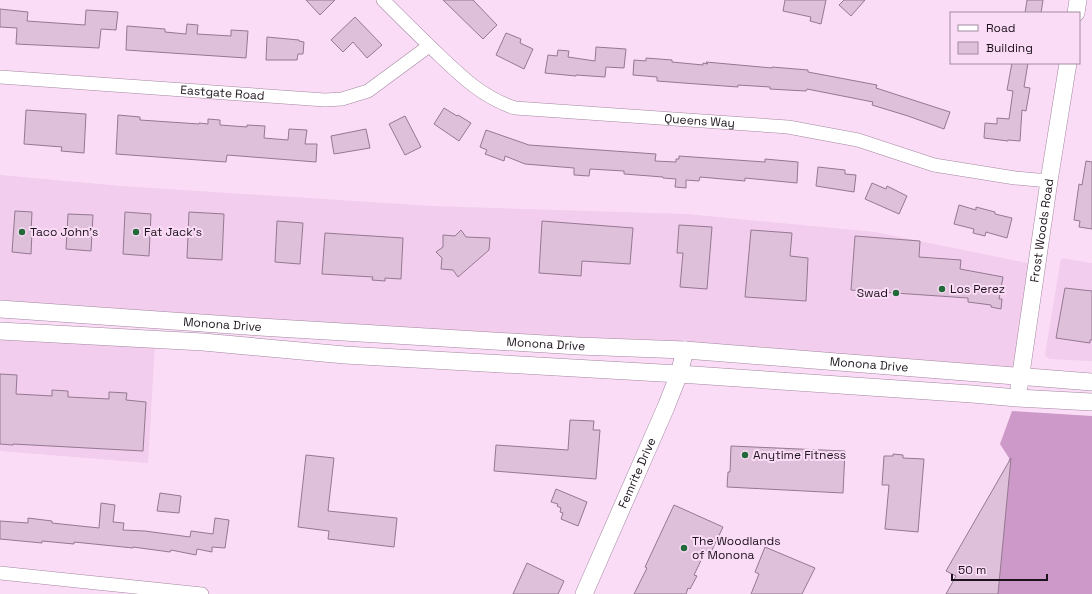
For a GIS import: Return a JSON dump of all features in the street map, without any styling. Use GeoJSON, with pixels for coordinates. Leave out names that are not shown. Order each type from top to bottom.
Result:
{"type":"FeatureCollection","features":[{"type":"Feature","properties":{"kind":"street","name":"Queens Way"},"geometry":{"type":"LineString","coordinates":[[383,0],[429,46],[474,87],[504,104],[516,108],[788,127],[858,140],[934,165],[1015,178],[1049,181]]}},
{"type":"Feature","properties":{"kind":"street"},"geometry":{"type":"LineString","coordinates":[[1076,12],[1078,0]]}},
{"type":"Feature","properties":{"kind":"street","name":"Eastgate Road"},"geometry":{"type":"LineString","coordinates":[[0,77],[325,100],[342,98],[368,91],[429,46]]}},
{"type":"Feature","properties":{"kind":"street","name":"Frost Woods Road"},"geometry":{"type":"LineString","coordinates":[[1018,398],[1049,181],[1068,64]]}},
{"type":"Feature","properties":{"kind":"street","name":"Monona Drive"},"geometry":{"type":"LineString","coordinates":[[0,309],[274,328],[578,346],[686,350],[1092,382]]}},
{"type":"Feature","properties":{"kind":"street","name":"Monona Drive"},"geometry":{"type":"LineString","coordinates":[[0,331],[203,342],[345,355],[679,374],[1092,402]]}},
{"type":"Feature","properties":{"kind":"street","name":"Femrite Drive"},"geometry":{"type":"LineString","coordinates":[[584,594],[666,407],[679,374],[686,350]]}},
{"type":"Feature","properties":{"kind":"street"},"geometry":{"type":"LineString","coordinates":[[0,573],[202,594]]}},
{"type":"Feature","properties":{"kind":"shaded area"},"geometry":{"type":"Polygon","coordinates":[[[0,175],[121,186],[432,206],[686,214],[875,232],[1037,265],[1020,377],[0,309],[0,175]]]}},
{"type":"Feature","properties":{"kind":"shaded area"},"geometry":{"type":"Polygon","coordinates":[[[1061,258],[1092,263],[1092,361],[1049,359],[1045,355],[1061,258]]]}},
{"type":"Feature","properties":{"kind":"shaded area"},"geometry":{"type":"Polygon","coordinates":[[[0,331],[155,345],[148,463],[0,451],[0,331]]]}},
{"type":"Feature","properties":{"kind":"shaded area"},"geometry":{"type":"Polygon","coordinates":[[[1012,411],[1092,416],[1092,594],[995,594],[1009,458],[1000,444],[1012,411]]]}},
{"type":"Feature","properties":{"kind":"building"},"geometry":{"type":"Polygon","coordinates":[[[306,0],[335,0],[320,15],[306,0]]]}},
{"type":"Feature","properties":{"kind":"building"},"geometry":{"type":"Polygon","coordinates":[[[443,0],[473,0],[497,25],[483,39],[443,0]]]}},
{"type":"Feature","properties":{"kind":"building"},"geometry":{"type":"Polygon","coordinates":[[[785,0],[826,0],[821,24],[810,21],[811,17],[783,11],[785,0]]]}},
{"type":"Feature","properties":{"kind":"building"},"geometry":{"type":"Polygon","coordinates":[[[844,0],[865,0],[851,16],[839,5],[844,0]]]}},
{"type":"Feature","properties":{"kind":"building"},"geometry":{"type":"Polygon","coordinates":[[[1027,0],[1043,0],[1041,12],[1025,12],[1027,0]]]}},
{"type":"Feature","properties":{"kind":"building"},"geometry":{"type":"Polygon","coordinates":[[[0,9],[28,12],[27,21],[85,25],[86,10],[118,12],[116,30],[101,29],[99,48],[16,44],[17,28],[0,27],[0,9]]]}},
{"type":"Feature","properties":{"kind":"building"},"geometry":{"type":"Polygon","coordinates":[[[355,17],[382,45],[367,58],[353,42],[343,52],[331,40],[355,17]]]}},
{"type":"Feature","properties":{"kind":"building"},"geometry":{"type":"Polygon","coordinates":[[[187,24],[198,25],[197,34],[231,36],[231,30],[248,31],[246,58],[126,50],[127,26],[165,29],[165,32],[186,34],[187,24]]]}},
{"type":"Feature","properties":{"kind":"building"},"geometry":{"type":"Polygon","coordinates":[[[506,33],[521,39],[520,43],[533,49],[524,69],[496,55],[506,33]]]}},
{"type":"Feature","properties":{"kind":"building"},"geometry":{"type":"Polygon","coordinates":[[[267,37],[299,40],[304,42],[303,54],[298,54],[297,60],[266,60],[267,37]]]}},
{"type":"Feature","properties":{"kind":"building"},"geometry":{"type":"Polygon","coordinates":[[[596,47],[626,49],[624,68],[606,67],[605,77],[545,73],[548,55],[557,56],[558,50],[569,51],[568,57],[595,61],[596,47]]]}},
{"type":"Feature","properties":{"kind":"building"},"geometry":{"type":"Polygon","coordinates":[[[646,58],[703,65],[703,63],[708,64],[706,62],[808,70],[808,72],[877,85],[876,88],[950,112],[944,129],[872,105],[873,102],[807,89],[806,91],[787,90],[770,89],[770,87],[738,85],[738,87],[657,81],[657,77],[633,75],[634,60],[646,61],[646,58]]]}},
{"type":"Feature","properties":{"kind":"building"},"geometry":{"type":"Polygon","coordinates":[[[1012,64],[1028,64],[1024,87],[1030,88],[1026,111],[1022,110],[1020,141],[984,138],[985,123],[997,124],[997,118],[1009,119],[1013,91],[1007,90],[1012,64]]]}},
{"type":"Feature","properties":{"kind":"building"},"geometry":{"type":"Polygon","coordinates":[[[444,108],[471,123],[459,141],[434,124],[444,108]]]}},
{"type":"Feature","properties":{"kind":"building"},"geometry":{"type":"Polygon","coordinates":[[[26,110],[86,114],[84,153],[61,151],[62,147],[24,144],[26,110]]]}},
{"type":"Feature","properties":{"kind":"building"},"geometry":{"type":"Polygon","coordinates":[[[118,115],[140,117],[140,120],[208,124],[208,119],[220,120],[220,125],[247,127],[247,125],[265,126],[264,138],[288,140],[289,129],[307,130],[305,144],[317,144],[316,162],[227,155],[226,162],[116,154],[118,115]]]}},
{"type":"Feature","properties":{"kind":"building"},"geometry":{"type":"Polygon","coordinates":[[[405,116],[421,147],[405,155],[389,124],[405,116]]]}},
{"type":"Feature","properties":{"kind":"building"},"geometry":{"type":"Polygon","coordinates":[[[366,129],[370,148],[334,154],[331,136],[366,129]]]}},
{"type":"Feature","properties":{"kind":"building"},"geometry":{"type":"Polygon","coordinates":[[[486,130],[529,145],[656,154],[655,161],[676,162],[676,159],[679,159],[679,156],[765,162],[765,159],[798,162],[797,183],[745,178],[745,181],[700,177],[699,181],[686,180],[686,188],[675,187],[676,179],[624,174],[624,171],[590,169],[589,176],[574,175],[574,168],[525,164],[505,156],[504,161],[485,154],[487,150],[480,147],[486,130]]]}},
{"type":"Feature","properties":{"kind":"building"},"geometry":{"type":"Polygon","coordinates":[[[1086,161],[1092,162],[1092,229],[1079,227],[1080,221],[1074,220],[1079,184],[1082,185],[1086,161]]]}},
{"type":"Feature","properties":{"kind":"building"},"geometry":{"type":"Polygon","coordinates":[[[818,167],[845,170],[845,174],[856,175],[854,192],[816,186],[818,167]]]}},
{"type":"Feature","properties":{"kind":"building"},"geometry":{"type":"Polygon","coordinates":[[[872,183],[886,189],[887,186],[907,196],[899,214],[865,199],[872,183]]]}},
{"type":"Feature","properties":{"kind":"building"},"geometry":{"type":"Polygon","coordinates":[[[959,205],[976,210],[976,207],[1012,218],[1007,238],[986,232],[985,236],[973,233],[974,229],[954,224],[959,205]]]}},
{"type":"Feature","properties":{"kind":"building","name":"Taco John's"},"geometry":{"type":"Polygon","coordinates":[[[15,211],[32,212],[31,254],[12,252],[15,211]]]}},
{"type":"Feature","properties":{"kind":"building"},"geometry":{"type":"Polygon","coordinates":[[[125,212],[151,214],[149,256],[123,254],[125,212]]]}},
{"type":"Feature","properties":{"kind":"building"},"geometry":{"type":"Polygon","coordinates":[[[189,212],[224,214],[222,260],[187,258],[189,212]]]}},
{"type":"Feature","properties":{"kind":"building"},"geometry":{"type":"Polygon","coordinates":[[[68,214],[93,215],[91,251],[66,249],[68,214]]]}},
{"type":"Feature","properties":{"kind":"building"},"geometry":{"type":"Polygon","coordinates":[[[277,221],[303,223],[300,264],[275,262],[277,221]]]}},
{"type":"Feature","properties":{"kind":"building"},"geometry":{"type":"Polygon","coordinates":[[[542,221],[633,228],[630,264],[582,261],[581,276],[539,273],[542,221]]]}},
{"type":"Feature","properties":{"kind":"building"},"geometry":{"type":"Polygon","coordinates":[[[679,225],[712,227],[707,289],[680,287],[683,253],[677,253],[679,225]]]}},
{"type":"Feature","properties":{"kind":"building"},"geometry":{"type":"Polygon","coordinates":[[[461,230],[466,237],[490,238],[489,250],[458,277],[453,270],[441,269],[442,258],[436,252],[443,247],[443,235],[455,236],[461,230]]]}},
{"type":"Feature","properties":{"kind":"building"},"geometry":{"type":"Polygon","coordinates":[[[751,230],[792,233],[790,256],[808,258],[806,301],[745,297],[751,230]]]}},
{"type":"Feature","properties":{"kind":"building"},"geometry":{"type":"Polygon","coordinates":[[[325,233],[403,238],[401,279],[385,278],[385,281],[372,280],[373,277],[322,274],[325,233]]]}},
{"type":"Feature","properties":{"kind":"building"},"geometry":{"type":"Polygon","coordinates":[[[855,236],[920,241],[919,257],[961,260],[960,269],[1003,277],[999,299],[1002,299],[1001,309],[991,307],[991,305],[968,302],[968,298],[851,290],[855,236]]]}},
{"type":"Feature","properties":{"kind":"building"},"geometry":{"type":"Polygon","coordinates":[[[1065,288],[1092,291],[1092,340],[1090,340],[1090,343],[1056,338],[1065,288]]]}},
{"type":"Feature","properties":{"kind":"building"},"geometry":{"type":"Polygon","coordinates":[[[0,374],[17,375],[16,394],[52,396],[52,390],[68,391],[68,397],[109,399],[109,392],[127,393],[126,400],[146,402],[143,451],[0,444],[0,374]]]}},
{"type":"Feature","properties":{"kind":"building"},"geometry":{"type":"Polygon","coordinates":[[[570,420],[594,421],[593,430],[600,430],[596,479],[494,471],[496,445],[568,450],[570,420]]]}},
{"type":"Feature","properties":{"kind":"building"},"geometry":{"type":"Polygon","coordinates":[[[731,446],[845,451],[843,493],[727,487],[728,472],[730,472],[731,446]]]}},
{"type":"Feature","properties":{"kind":"building"},"geometry":{"type":"Polygon","coordinates":[[[893,454],[903,455],[903,458],[924,459],[918,532],[885,529],[889,485],[882,485],[884,456],[893,456],[893,454]]]}},
{"type":"Feature","properties":{"kind":"building"},"geometry":{"type":"Polygon","coordinates":[[[306,455],[334,458],[328,511],[397,518],[394,547],[328,539],[329,531],[298,527],[306,455]]]}},
{"type":"Feature","properties":{"kind":"building"},"geometry":{"type":"Polygon","coordinates":[[[1011,458],[998,594],[946,594],[956,576],[946,571],[1011,458]]]}},
{"type":"Feature","properties":{"kind":"building"},"geometry":{"type":"Polygon","coordinates":[[[556,489],[587,502],[578,526],[561,519],[563,513],[560,512],[561,508],[557,506],[558,504],[551,502],[556,489]]]}},
{"type":"Feature","properties":{"kind":"building"},"geometry":{"type":"Polygon","coordinates":[[[160,493],[181,496],[179,513],[157,511],[160,493]]]}},
{"type":"Feature","properties":{"kind":"building"},"geometry":{"type":"Polygon","coordinates":[[[101,503],[115,505],[113,522],[124,523],[123,530],[145,531],[190,537],[191,531],[213,534],[215,518],[229,520],[225,548],[212,547],[212,552],[197,549],[196,555],[171,550],[170,552],[74,542],[74,544],[42,541],[42,543],[0,539],[0,521],[28,523],[28,518],[52,521],[52,523],[99,528],[101,503]]]}},
{"type":"Feature","properties":{"kind":"building","name":"The Woodlands of Monona"},"geometry":{"type":"Polygon","coordinates":[[[674,505],[723,527],[711,552],[706,550],[694,575],[697,576],[690,589],[688,588],[686,594],[634,594],[647,568],[645,567],[674,505]]]}},
{"type":"Feature","properties":{"kind":"building","name":"The Woodlands of Monona"},"geometry":{"type":"Polygon","coordinates":[[[765,547],[815,568],[802,594],[751,594],[759,574],[755,572],[765,547]]]}},
{"type":"Feature","properties":{"kind":"building"},"geometry":{"type":"Polygon","coordinates":[[[527,563],[564,581],[558,594],[513,594],[527,563]]]}},
{"type":"Feature","properties":{"kind":"place","name":"Taco John's"},"geometry":{"type":"Point","coordinates":[22,232]}},
{"type":"Feature","properties":{"kind":"place","name":"Fat Jack's"},"geometry":{"type":"Point","coordinates":[136,232]}},
{"type":"Feature","properties":{"kind":"place","name":"Los Perez"},"geometry":{"type":"Point","coordinates":[942,289]}},
{"type":"Feature","properties":{"kind":"place","name":"Swad"},"geometry":{"type":"Point","coordinates":[896,293]}},
{"type":"Feature","properties":{"kind":"place","name":"Anytime Fitness"},"geometry":{"type":"Point","coordinates":[745,455]}},
{"type":"Feature","properties":{"kind":"place","name":"The Woodlands of Monona"},"geometry":{"type":"Point","coordinates":[684,548]}}]}
